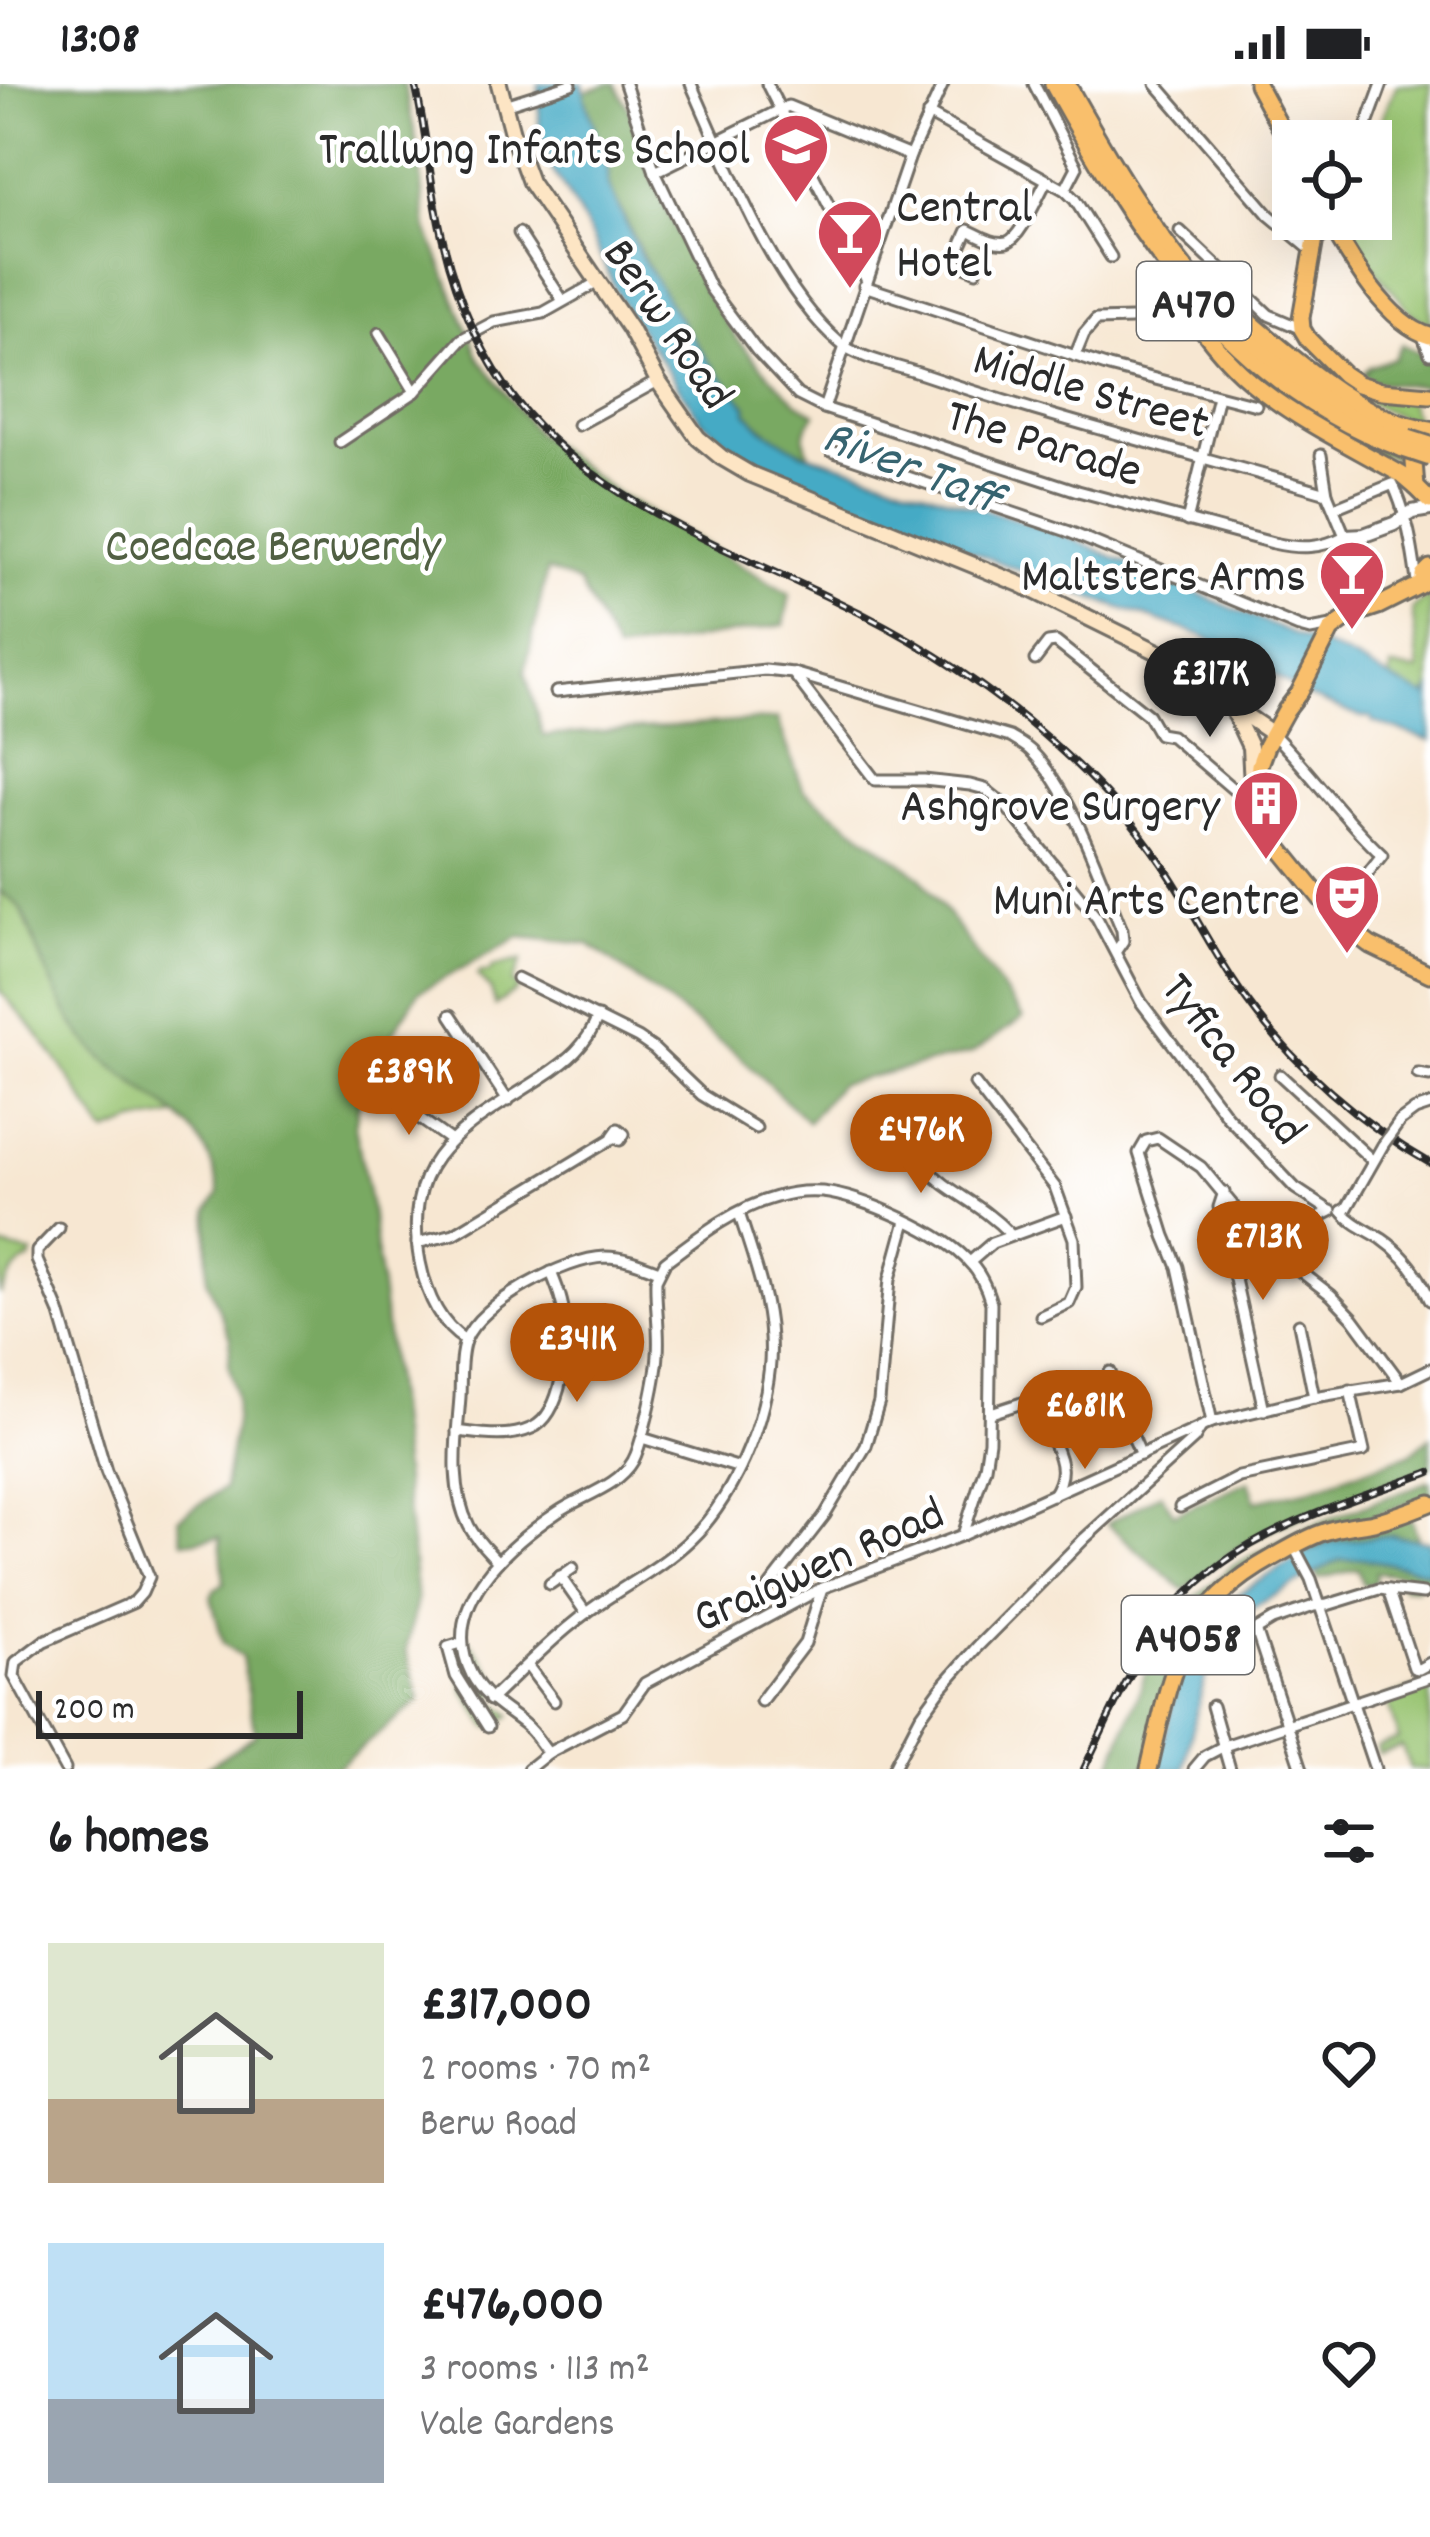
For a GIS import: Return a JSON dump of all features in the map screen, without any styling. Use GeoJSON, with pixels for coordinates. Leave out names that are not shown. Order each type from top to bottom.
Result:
{"type":"FeatureCollection","features":[{"type":"Feature","properties":{"kind":"main road","name":"Berw Road"},"geometry":{"type":"LineString","coordinates":[[499,84],[530,182],[698,438],[750,474],[1020,584],[1176,661],[1273,734]]}},
{"type":"Feature","properties":{"kind":"main road","name":"A470"},"geometry":{"type":"LineString","coordinates":[[1053,84],[1145,238],[1184,290],[1235,344],[1327,413],[1406,444],[1430,445]]}},
{"type":"Feature","properties":{"kind":"main road","name":"A470"},"geometry":{"type":"LineString","coordinates":[[1067,84],[1128,189],[1191,279],[1253,343],[1294,377],[1430,458]]}},
{"type":"Feature","properties":{"kind":"main road"},"geometry":{"type":"LineString","coordinates":[[1257,84],[1276,120]]}},
{"type":"Feature","properties":{"kind":"main road"},"geometry":{"type":"LineString","coordinates":[[1145,238],[1154,266],[1243,375],[1300,416],[1402,475],[1430,504]]}},
{"type":"Feature","properties":{"kind":"main road"},"geometry":{"type":"LineString","coordinates":[[1316,240],[1301,329],[1342,374],[1358,384],[1430,395]]}},
{"type":"Feature","properties":{"kind":"main road"},"geometry":{"type":"LineString","coordinates":[[1345,240],[1388,309],[1426,335]]}},
{"type":"Feature","properties":{"kind":"main road"},"geometry":{"type":"LineString","coordinates":[[1191,279],[1217,293],[1354,401],[1430,432],[1416,452],[1416,487]]}},
{"type":"Feature","properties":{"kind":"main road"},"geometry":{"type":"LineString","coordinates":[[1425,580],[1333,628],[1273,734],[1259,765],[1257,795],[1271,837],[1355,937],[1430,974]]}},
{"type":"Feature","properties":{"kind":"main road","name":"Berw Road"},"geometry":{"type":"LineString","coordinates":[[1229,704],[1250,747],[1251,781],[1257,795]]}},
{"type":"Feature","properties":{"kind":"main road","name":"A4058"},"geometry":{"type":"LineString","coordinates":[[1149,1769],[1175,1667],[1196,1621],[1216,1598],[1248,1572],[1296,1551],[1326,1531],[1393,1517],[1430,1503]]}},
{"type":"Feature","properties":{"kind":"street"},"geometry":{"type":"LineString","coordinates":[[509,104],[571,84]]}},
{"type":"Feature","properties":{"kind":"street","name":"The Parade"},"geometry":{"type":"LineString","coordinates":[[625,84],[655,172],[719,302],[798,395],[1078,491],[1187,521],[1290,547],[1324,545],[1345,536]]}},
{"type":"Feature","properties":{"kind":"street"},"geometry":{"type":"LineString","coordinates":[[691,84],[751,214],[786,276],[845,348]]}},
{"type":"Feature","properties":{"kind":"street"},"geometry":{"type":"LineString","coordinates":[[767,84],[865,282],[1075,356],[1256,405]]}},
{"type":"Feature","properties":{"kind":"street"},"geometry":{"type":"LineString","coordinates":[[1034,84],[1077,166],[1067,186]]}},
{"type":"Feature","properties":{"kind":"street"},"geometry":{"type":"LineString","coordinates":[[1156,84],[1269,215],[1311,250]]}},
{"type":"Feature","properties":{"kind":"street"},"geometry":{"type":"LineString","coordinates":[[1369,120],[1382,84]]}},
{"type":"Feature","properties":{"kind":"street"},"geometry":{"type":"LineString","coordinates":[[824,407],[937,86]]}},
{"type":"Feature","properties":{"kind":"street"},"geometry":{"type":"LineString","coordinates":[[655,172],[788,106],[910,156]]}},
{"type":"Feature","properties":{"kind":"street"},"geometry":{"type":"LineString","coordinates":[[928,114],[1046,182],[1067,186],[1111,257]]}},
{"type":"Feature","properties":{"kind":"street"},"geometry":{"type":"LineString","coordinates":[[976,271],[954,260],[963,227],[1005,243],[1016,237],[1046,182]]}},
{"type":"Feature","properties":{"kind":"street"},"geometry":{"type":"LineString","coordinates":[[1180,231],[1269,315],[1301,329]]}},
{"type":"Feature","properties":{"kind":"street"},"geometry":{"type":"LineString","coordinates":[[519,233],[563,301]]}},
{"type":"Feature","properties":{"kind":"street"},"geometry":{"type":"LineString","coordinates":[[340,442],[415,392],[463,338],[494,322],[543,313],[598,282]]}},
{"type":"Feature","properties":{"kind":"street"},"geometry":{"type":"LineString","coordinates":[[1075,356],[1096,320],[1131,319]]}},
{"type":"Feature","properties":{"kind":"street"},"geometry":{"type":"LineString","coordinates":[[379,333],[415,392]]}},
{"type":"Feature","properties":{"kind":"street"},"geometry":{"type":"LineString","coordinates":[[1426,335],[1430,354]]}},
{"type":"Feature","properties":{"kind":"street","name":"Middle Street"},"geometry":{"type":"LineString","coordinates":[[845,348],[1085,427],[1324,492]]}},
{"type":"Feature","properties":{"kind":"street"},"geometry":{"type":"LineString","coordinates":[[578,425],[658,381]]}},
{"type":"Feature","properties":{"kind":"street"},"geometry":{"type":"LineString","coordinates":[[1187,521],[1218,396]]}},
{"type":"Feature","properties":{"kind":"street"},"geometry":{"type":"LineString","coordinates":[[831,451],[1067,531],[1299,627],[1333,628]]}},
{"type":"Feature","properties":{"kind":"street"},"geometry":{"type":"LineString","coordinates":[[1321,455],[1324,492],[1345,536],[1394,524],[1430,504]]}},
{"type":"Feature","properties":{"kind":"street"},"geometry":{"type":"LineString","coordinates":[[1334,508],[1393,484],[1409,513],[1425,580]]}},
{"type":"Feature","properties":{"kind":"street"},"geometry":{"type":"LineString","coordinates":[[1409,513],[1416,487]]}},
{"type":"Feature","properties":{"kind":"street"},"geometry":{"type":"LineString","coordinates":[[1034,660],[1048,643],[1056,642],[1148,715],[1159,734],[1171,736],[1233,789],[1257,795]]}},
{"type":"Feature","properties":{"kind":"street"},"geometry":{"type":"LineString","coordinates":[[556,692],[765,670],[793,673],[1010,737],[1030,749],[1045,767],[1069,809],[1122,930],[1123,941],[1116,952]]}},
{"type":"Feature","properties":{"kind":"street","name":"Tyfica Road"},"geometry":{"type":"LineString","coordinates":[[793,673],[875,781],[970,785],[985,789],[1004,805],[1097,918],[1142,1003],[1227,1117],[1294,1188],[1385,1241],[1422,1282],[1430,1300]]}},
{"type":"Feature","properties":{"kind":"street"},"geometry":{"type":"LineString","coordinates":[[1273,734],[1382,855],[1330,910]]}},
{"type":"Feature","properties":{"kind":"street"},"geometry":{"type":"LineString","coordinates":[[517,978],[654,1049],[702,1095],[756,1128]]}},
{"type":"Feature","properties":{"kind":"street"},"geometry":{"type":"LineString","coordinates":[[451,1016],[508,1101]]}},
{"type":"Feature","properties":{"kind":"street"},"geometry":{"type":"LineString","coordinates":[[465,1340],[434,1306],[421,1268],[415,1225],[422,1187],[450,1140],[572,1058],[598,1016]]}},
{"type":"Feature","properties":{"kind":"street"},"geometry":{"type":"LineString","coordinates":[[1280,1076],[1373,1161]]}},
{"type":"Feature","properties":{"kind":"street"},"geometry":{"type":"LineString","coordinates":[[975,1084],[1047,1174],[1075,1239],[1076,1287],[1069,1303],[1041,1316]]}},
{"type":"Feature","properties":{"kind":"street"},"geometry":{"type":"LineString","coordinates":[[394,1100],[450,1140]]}},
{"type":"Feature","properties":{"kind":"street"},"geometry":{"type":"LineString","coordinates":[[1296,1269],[1323,1215],[1347,1208],[1400,1121],[1430,1106]]}},
{"type":"Feature","properties":{"kind":"street"},"geometry":{"type":"LineString","coordinates":[[901,1113],[916,1156],[932,1177],[1010,1234]]}},
{"type":"Feature","properties":{"kind":"street"},"geometry":{"type":"LineString","coordinates":[[417,1243],[454,1234],[614,1138]]}},
{"type":"Feature","properties":{"kind":"street"},"geometry":{"type":"LineString","coordinates":[[1212,1422],[1178,1267],[1139,1153],[1147,1141],[1157,1138],[1201,1168],[1265,1244],[1331,1295],[1401,1383]]}},
{"type":"Feature","properties":{"kind":"street"},"geometry":{"type":"LineString","coordinates":[[548,1753],[531,1730],[490,1700],[471,1673],[461,1642],[472,1597],[498,1562],[558,1512],[623,1474],[634,1460],[658,1352],[659,1271],[700,1235],[739,1213],[776,1197],[808,1191],[841,1196],[942,1239],[967,1259],[991,1304],[991,1414],[985,1467],[963,1535]]}},
{"type":"Feature","properties":{"kind":"street"},"geometry":{"type":"LineString","coordinates":[[1224,1192],[1219,1207],[1264,1410]]}},
{"type":"Feature","properties":{"kind":"street"},"geometry":{"type":"LineString","coordinates":[[490,1700],[586,1613],[687,1543],[716,1509],[740,1468],[760,1412],[771,1341],[764,1295],[739,1213]]}},
{"type":"Feature","properties":{"kind":"street"},"geometry":{"type":"LineString","coordinates":[[967,1259],[1010,1234],[1066,1216]]}},
{"type":"Feature","properties":{"kind":"street"},"geometry":{"type":"LineString","coordinates":[[770,1586],[825,1515],[866,1446],[879,1402],[890,1279],[906,1221]]}},
{"type":"Feature","properties":{"kind":"street"},"geometry":{"type":"LineString","coordinates":[[59,1228],[37,1251],[37,1260],[59,1312],[106,1471],[148,1577],[134,1602],[44,1641],[20,1656],[13,1667],[65,1769]]}},
{"type":"Feature","properties":{"kind":"street"},"geometry":{"type":"LineString","coordinates":[[498,1562],[477,1539],[462,1508],[456,1472],[465,1340],[482,1317],[550,1272],[605,1257],[659,1271]]}},
{"type":"Feature","properties":{"kind":"street"},"geometry":{"type":"LineString","coordinates":[[457,1431],[511,1435],[535,1427],[550,1412],[558,1392],[566,1331],[560,1294],[550,1272]]}},
{"type":"Feature","properties":{"kind":"street"},"geometry":{"type":"LineString","coordinates":[[1299,1324],[1314,1396]]}},
{"type":"Feature","properties":{"kind":"street","name":"Graigwen Road"},"geometry":{"type":"LineString","coordinates":[[527,1769],[623,1714],[645,1683],[822,1588],[963,1535],[1212,1422],[1314,1396],[1401,1383],[1430,1369]]}},
{"type":"Feature","properties":{"kind":"street"},"geometry":{"type":"LineString","coordinates":[[1110,1372],[1141,1455]]}},
{"type":"Feature","properties":{"kind":"street"},"geometry":{"type":"LineString","coordinates":[[991,1414],[1089,1381]]}},
{"type":"Feature","properties":{"kind":"street"},"geometry":{"type":"LineString","coordinates":[[1180,1507],[1239,1477],[1364,1451],[1350,1390]]}},
{"type":"Feature","properties":{"kind":"street"},"geometry":{"type":"LineString","coordinates":[[893,1769],[920,1717],[965,1660],[1084,1538],[1194,1439],[1201,1427]]}},
{"type":"Feature","properties":{"kind":"street"},"geometry":{"type":"LineString","coordinates":[[642,1438],[740,1468]]}},
{"type":"Feature","properties":{"kind":"street"},"geometry":{"type":"LineString","coordinates":[[1053,1495],[1063,1469],[1054,1444]]}},
{"type":"Feature","properties":{"kind":"street"},"geometry":{"type":"LineString","coordinates":[[1296,1551],[1311,1579],[1375,1769]]}},
{"type":"Feature","properties":{"kind":"street"},"geometry":{"type":"LineString","coordinates":[[573,1568],[555,1580],[586,1613]]}},
{"type":"Feature","properties":{"kind":"street"},"geometry":{"type":"LineString","coordinates":[[761,1701],[805,1643],[822,1588]]}},
{"type":"Feature","properties":{"kind":"street"},"geometry":{"type":"LineString","coordinates":[[1302,1769],[1258,1629],[1285,1615],[1379,1589],[1424,1594]]}},
{"type":"Feature","properties":{"kind":"street"},"geometry":{"type":"LineString","coordinates":[[1388,1590],[1414,1668],[1430,1663]]}},
{"type":"Feature","properties":{"kind":"street"},"geometry":{"type":"LineString","coordinates":[[461,1642],[448,1647],[452,1665],[488,1726]]}},
{"type":"Feature","properties":{"kind":"street"},"geometry":{"type":"LineString","coordinates":[[527,1665],[554,1701]]}},
{"type":"Feature","properties":{"kind":"street"},"geometry":{"type":"LineString","coordinates":[[1194,1769],[1205,1756],[1224,1746],[1430,1677]]}},
{"type":"Feature","properties":{"kind":"street"},"geometry":{"type":"LineString","coordinates":[[1212,1706],[1230,1769]]}},
{"type":"Feature","properties":{"kind":"green space","name":"Coedcae Berwerdy"},"geometry":{"type":"Polygon","coordinates":[[[0,84],[404,84],[418,148],[427,229],[479,358],[536,433],[615,492],[790,594],[784,625],[616,652],[579,583],[547,570],[525,672],[543,736],[777,719],[804,791],[920,876],[1023,1018],[972,1053],[839,1084],[808,1122],[736,1053],[589,944],[519,937],[419,992],[363,1080],[355,1126],[371,1208],[395,1398],[417,1600],[406,1651],[420,1700],[335,1769],[204,1769],[255,1735],[242,1657],[223,1643],[211,1597],[224,1583],[220,1537],[184,1542],[178,1519],[224,1488],[235,1422],[230,1338],[207,1279],[208,1211],[219,1194],[212,1165],[184,1122],[82,1036],[50,979],[21,909],[0,891],[0,84]]]}},
{"type":"Feature","properties":{"kind":"green space"},"geometry":{"type":"Polygon","coordinates":[[[615,84],[629,109],[650,174],[703,289],[740,343],[799,404],[816,414],[805,432],[809,454],[775,437],[747,413],[747,406],[710,363],[659,289],[608,185],[608,170],[585,98],[584,92],[615,84]]]}},
{"type":"Feature","properties":{"kind":"green space"},"geometry":{"type":"Polygon","coordinates":[[[1397,84],[1430,84],[1430,324],[1412,314],[1351,241],[1392,240],[1392,120],[1381,120],[1397,84]]]}},
{"type":"Feature","properties":{"kind":"green space"},"geometry":{"type":"Polygon","coordinates":[[[1205,326],[1296,401],[1400,457],[1379,456],[1309,417],[1249,373],[1205,326]]]}},
{"type":"Feature","properties":{"kind":"green space"},"geometry":{"type":"Polygon","coordinates":[[[1402,344],[1430,359],[1430,387],[1373,382],[1363,374],[1394,358],[1402,344]]]}},
{"type":"Feature","properties":{"kind":"green space"},"geometry":{"type":"Polygon","coordinates":[[[1342,387],[1364,394],[1408,400],[1417,423],[1385,411],[1342,387]]]}},
{"type":"Feature","properties":{"kind":"green space"},"geometry":{"type":"Polygon","coordinates":[[[1430,595],[1427,697],[1390,681],[1391,668],[1419,671],[1412,609],[1430,595]]]}},
{"type":"Feature","properties":{"kind":"green space"},"geometry":{"type":"Polygon","coordinates":[[[0,891],[20,906],[44,966],[134,1084],[180,1115],[136,1122],[107,1133],[103,1130],[61,1065],[0,991],[0,891]]]}},
{"type":"Feature","properties":{"kind":"green space"},"geometry":{"type":"Polygon","coordinates":[[[522,960],[512,983],[517,990],[495,1005],[491,990],[477,975],[522,960]]]}},
{"type":"Feature","properties":{"kind":"green space"},"geometry":{"type":"Polygon","coordinates":[[[0,1246],[32,1254],[0,1295],[0,1246]]]}},
{"type":"Feature","properties":{"kind":"green space"},"geometry":{"type":"Polygon","coordinates":[[[1430,1437],[1430,1467],[1277,1527],[1233,1551],[1184,1590],[1107,1524],[1161,1493],[1174,1514],[1249,1481],[1256,1501],[1306,1490],[1410,1454],[1430,1437]]]}},
{"type":"Feature","properties":{"kind":"green space"},"geometry":{"type":"Polygon","coordinates":[[[1430,1481],[1430,1494],[1378,1515],[1297,1538],[1235,1572],[1198,1609],[1179,1637],[1145,1769],[1110,1769],[1151,1654],[1193,1599],[1231,1567],[1294,1532],[1430,1481]]]}},
{"type":"Feature","properties":{"kind":"green space"},"geometry":{"type":"Polygon","coordinates":[[[1412,1521],[1419,1540],[1391,1535],[1329,1543],[1304,1552],[1337,1535],[1412,1521]]]}},
{"type":"Feature","properties":{"kind":"green space"},"geometry":{"type":"Polygon","coordinates":[[[1362,1558],[1430,1572],[1430,1581],[1418,1580],[1416,1588],[1402,1587],[1403,1575],[1376,1572],[1374,1583],[1363,1585],[1358,1569],[1318,1579],[1316,1573],[1339,1560],[1362,1558]]]}},
{"type":"Feature","properties":{"kind":"green space"},"geometry":{"type":"Polygon","coordinates":[[[469,1640],[503,1687],[490,1699],[511,1715],[493,1727],[488,1727],[465,1692],[451,1644],[469,1640]]]}},
{"type":"Feature","properties":{"kind":"green space"},"geometry":{"type":"Polygon","coordinates":[[[1430,1683],[1430,1769],[1410,1769],[1402,1746],[1379,1754],[1377,1747],[1399,1739],[1386,1698],[1430,1683]]]}},
{"type":"Feature","properties":{"kind":"water"},"geometry":{"type":"Polygon","coordinates":[[[539,84],[583,84],[608,170],[608,185],[641,256],[682,324],[763,429],[801,452],[1051,530],[1335,650],[1426,696],[1430,690],[1430,741],[1304,695],[1201,635],[811,490],[748,459],[702,421],[620,300],[587,227],[550,166],[539,130],[539,84]]]}},
{"type":"Feature","properties":{"kind":"water"},"geometry":{"type":"Polygon","coordinates":[[[1391,1535],[1430,1542],[1430,1572],[1362,1558],[1339,1560],[1245,1612],[1231,1626],[1211,1663],[1184,1769],[1157,1769],[1191,1643],[1238,1594],[1329,1543],[1391,1535]]]}},
{"type":"Feature","properties":{"kind":"railway"},"geometry":{"type":"LineString","coordinates":[[415,84],[438,217],[455,283],[485,352],[527,414],[559,447],[632,500],[884,626],[957,669],[1026,720],[1082,770],[1148,844],[1266,1026],[1354,1112],[1430,1163]]}},
{"type":"Feature","properties":{"kind":"railway"},"geometry":{"type":"LineString","coordinates":[[1084,1769],[1144,1652],[1193,1588],[1221,1564],[1287,1526],[1430,1472]]}},
{"type":"Feature","properties":{"kind":"place","name":"Trallwng Infants School"},"geometry":{"type":"Point","coordinates":[796,205]}},
{"type":"Feature","properties":{"kind":"place","name":"Central Hotel"},"geometry":{"type":"Point","coordinates":[850,291]}},
{"type":"Feature","properties":{"kind":"place","name":"Maltsters Arms"},"geometry":{"type":"Point","coordinates":[1352,632]}},
{"type":"Feature","properties":{"kind":"place","name":"Ashgrove Surgery"},"geometry":{"type":"Point","coordinates":[1266,862]}},
{"type":"Feature","properties":{"kind":"place","name":"Muni Arts Centre"},"geometry":{"type":"Point","coordinates":[1347,956]}},
{"type":"Feature","properties":{"kind":"water label","name":"River Taff"},"geometry":{"type":"Point","coordinates":[914,464]}}]}
